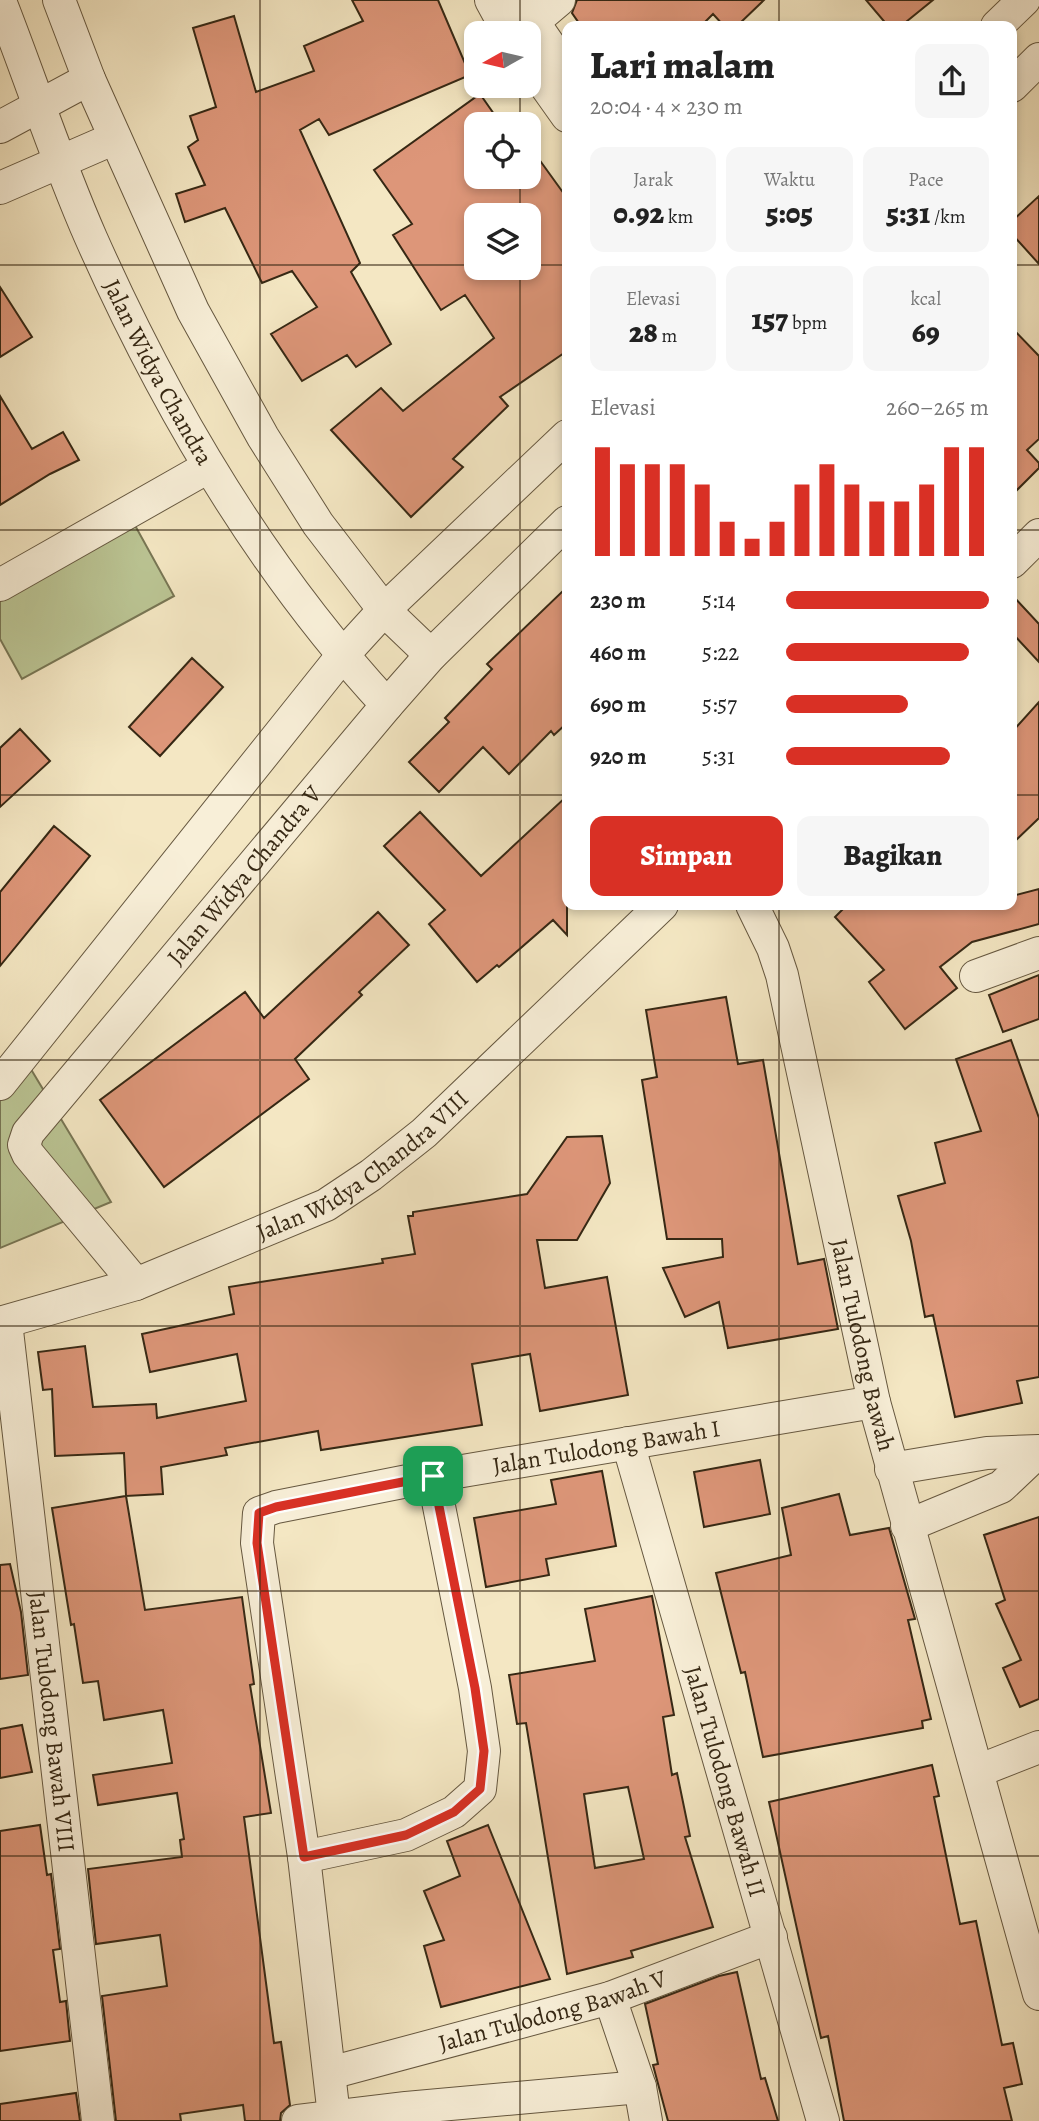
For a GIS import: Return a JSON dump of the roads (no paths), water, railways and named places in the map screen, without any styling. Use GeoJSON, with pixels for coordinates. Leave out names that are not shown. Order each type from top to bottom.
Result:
{"type":"FeatureCollection","features":[{"type":"Feature","properties":{"kind":"street"},"geometry":{"type":"LineString","coordinates":[[60,0],[89,79],[193,312],[264,437],[318,524],[384,610],[431,655]]}},
{"type":"Feature","properties":{"kind":"street"},"geometry":{"type":"LineString","coordinates":[[491,0],[520,18],[562,65]]}},
{"type":"Feature","properties":{"kind":"street"},"geometry":{"type":"LineString","coordinates":[[520,18],[559,0]]}},
{"type":"Feature","properties":{"kind":"street"},"geometry":{"type":"LineString","coordinates":[[1002,21],[1024,0]]}},
{"type":"Feature","properties":{"kind":"street","name":"Jalan Widya Chandra"},"geometry":{"type":"LineString","coordinates":[[0,1],[91,237],[133,329],[208,467],[272,565],[342,656],[387,705]]}},
{"type":"Feature","properties":{"kind":"street"},"geometry":{"type":"LineString","coordinates":[[1017,81],[1039,59]]}},
{"type":"Feature","properties":{"kind":"street"},"geometry":{"type":"LineString","coordinates":[[0,127],[89,79]]}},
{"type":"Feature","properties":{"kind":"street"},"geometry":{"type":"LineString","coordinates":[[541,79],[562,109]]}},
{"type":"Feature","properties":{"kind":"street"},"geometry":{"type":"LineString","coordinates":[[0,188],[115,138]]}},
{"type":"Feature","properties":{"kind":"street"},"geometry":{"type":"LineString","coordinates":[[0,1084],[342,656],[384,610],[562,441]]}},
{"type":"Feature","properties":{"kind":"street"},"geometry":{"type":"LineString","coordinates":[[0,585],[208,467]]}},
{"type":"Feature","properties":{"kind":"street","name":"Jalan Widya Chandra V"},"geometry":{"type":"LineString","coordinates":[[122,1288],[106,1245],[28,1154],[24,1145],[28,1133],[431,655],[562,527]]}},
{"type":"Feature","properties":{"kind":"street"},"geometry":{"type":"LineString","coordinates":[[1017,557],[1039,536]]}},
{"type":"Feature","properties":{"kind":"street","name":"Jalan Widya Chandra VIII"},"geometry":{"type":"LineString","coordinates":[[3,1322],[122,1288],[326,1205],[371,1175],[424,1133],[657,910]]}},
{"type":"Feature","properties":{"kind":"street","name":"Jalan Tulodong Bawah"},"geometry":{"type":"LineString","coordinates":[[750,910],[773,948],[782,975],[874,1402],[1039,1994]]}},
{"type":"Feature","properties":{"kind":"street"},"geometry":{"type":"LineString","coordinates":[[976,976],[1039,953]]}},
{"type":"Feature","properties":{"kind":"street","name":"Jalan Tulodong Bawah VIII"},"geometry":{"type":"LineString","coordinates":[[3,1322],[98,2121]]}},
{"type":"Feature","properties":{"kind":"street","name":"Jalan Tulodong Bawah I"},"geometry":{"type":"LineString","coordinates":[[304,1857],[257,1543],[259,1513],[276,1507],[433,1476],[874,1402]]}},
{"type":"Feature","properties":{"kind":"street","name":"Jalan Tulodong Bawah II"},"geometry":{"type":"LineString","coordinates":[[628,1443],[823,2121]]}},
{"type":"Feature","properties":{"kind":"street"},"geometry":{"type":"LineString","coordinates":[[891,1469],[987,1452],[1038,1452]]}},
{"type":"Feature","properties":{"kind":"street"},"geometry":{"type":"LineString","coordinates":[[907,1526],[1001,1487],[1038,1452]]}},
{"type":"Feature","properties":{"kind":"street"},"geometry":{"type":"LineString","coordinates":[[334,2116],[304,1857],[406,1835],[454,1812],[480,1789],[484,1751],[475,1688],[433,1476]]}},
{"type":"Feature","properties":{"kind":"street"},"geometry":{"type":"LineString","coordinates":[[978,1771],[1039,1747]]}},
{"type":"Feature","properties":{"kind":"street","name":"Jalan Tulodong Bawah V"},"geometry":{"type":"LineString","coordinates":[[330,2074],[610,1998],[771,1937]]}},
{"type":"Feature","properties":{"kind":"street"},"geometry":{"type":"LineString","coordinates":[[610,1998],[640,2087],[646,2121]]}},
{"type":"Feature","properties":{"kind":"street"},"geometry":{"type":"LineString","coordinates":[[298,2121],[334,2116],[407,2115],[640,2087]]}}]}
